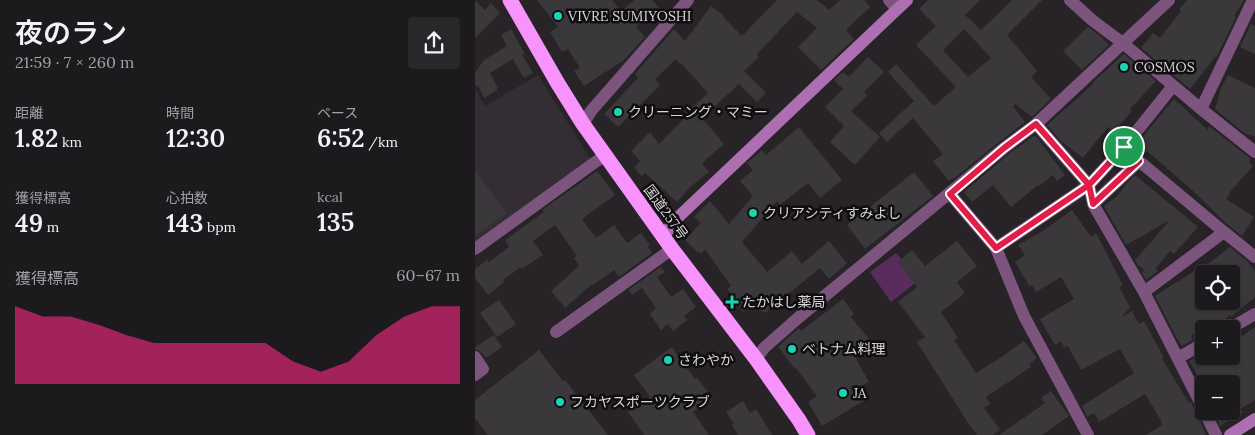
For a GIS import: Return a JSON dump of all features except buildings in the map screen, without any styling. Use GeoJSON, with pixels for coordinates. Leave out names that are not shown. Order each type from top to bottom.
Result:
{"type":"FeatureCollection","features":[{"type":"Feature","properties":{"kind":"highway","name":"国道257号"},"geometry":{"type":"LineString","coordinates":[[510,0],[583,124],[668,243],[756,359],[808,435]]}},
{"type":"Feature","properties":{"kind":"street"},"geometry":{"type":"LineString","coordinates":[[583,124],[591,111],[689,0]]}},
{"type":"Feature","properties":{"kind":"street"},"geometry":{"type":"LineString","coordinates":[[556,332],[668,243],[672,223],[893,5],[907,0]]}},
{"type":"Feature","properties":{"kind":"street"},"geometry":{"type":"LineString","coordinates":[[1070,0],[1255,152]]}},
{"type":"Feature","properties":{"kind":"street"},"geometry":{"type":"LineString","coordinates":[[756,359],[763,348],[798,318],[1004,148],[1036,124],[1169,0]]}},
{"type":"Feature","properties":{"kind":"street"},"geometry":{"type":"LineString","coordinates":[[1201,109],[1253,0]]}},
{"type":"Feature","properties":{"kind":"street"},"geometry":{"type":"LineString","coordinates":[[996,248],[1089,185],[1124,147],[1173,86]]}},
{"type":"Feature","properties":{"kind":"street"},"geometry":{"type":"LineString","coordinates":[[1036,124],[1089,185],[1093,204],[1144,292],[1195,393]]}},
{"type":"Feature","properties":{"kind":"street"},"geometry":{"type":"LineString","coordinates":[[1124,147],[1224,232],[1253,251]]}},
{"type":"Feature","properties":{"kind":"street"},"geometry":{"type":"LineString","coordinates":[[475,250],[605,155]]}},
{"type":"Feature","properties":{"kind":"street"},"geometry":{"type":"LineString","coordinates":[[1093,204],[1139,161]]}},
{"type":"Feature","properties":{"kind":"street"},"geometry":{"type":"LineString","coordinates":[[950,194],[996,248],[1024,316],[1088,435]]}},
{"type":"Feature","properties":{"kind":"street"},"geometry":{"type":"LineString","coordinates":[[1144,292],[1224,232]]}},
{"type":"Feature","properties":{"kind":"street"},"geometry":{"type":"LineString","coordinates":[[1240,323],[1255,314]]}},
{"type":"Feature","properties":{"kind":"street"},"geometry":{"type":"LineString","coordinates":[[1178,358],[1195,348]]}},
{"type":"Feature","properties":{"kind":"street"},"geometry":{"type":"LineString","coordinates":[[475,357],[483,369],[475,375]]}},
{"type":"Feature","properties":{"kind":"street"},"geometry":{"type":"LineString","coordinates":[[1230,435],[1255,419]]}},
{"type":"Feature","properties":{"kind":"street"},"geometry":{"type":"LineString","coordinates":[[1208,420],[1216,435]]}},
{"type":"Feature","properties":{"kind":"shaded area"},"geometry":{"type":"Polygon","coordinates":[[[538,75],[590,158],[588,163],[475,246],[475,88],[485,106],[538,75]]]}},
{"type":"Feature","properties":{"kind":"shaded area"},"geometry":{"type":"Polygon","coordinates":[[[896,253],[919,280],[891,302],[870,272],[896,253]]]}},
{"type":"Feature","properties":{"kind":"place","name":"VIVRE SUMIYOSHI"},"geometry":{"type":"Point","coordinates":[558,16]}},
{"type":"Feature","properties":{"kind":"place","name":"COSMOS"},"geometry":{"type":"Point","coordinates":[1124,67]}},
{"type":"Feature","properties":{"kind":"place","name":"クリーニング・マミー"},"geometry":{"type":"Point","coordinates":[618,112]}},
{"type":"Feature","properties":{"kind":"place","name":"クリアシティすみよし"},"geometry":{"type":"Point","coordinates":[753,213]}},
{"type":"Feature","properties":{"kind":"place","name":"たかはし薬局"},"geometry":{"type":"Point","coordinates":[732,302]}},
{"type":"Feature","properties":{"kind":"place","name":"ベトナム料理"},"geometry":{"type":"Point","coordinates":[792,349]}},
{"type":"Feature","properties":{"kind":"place","name":"さわやか"},"geometry":{"type":"Point","coordinates":[668,360]}},
{"type":"Feature","properties":{"kind":"place","name":"JA"},"geometry":{"type":"Point","coordinates":[843,393]}},
{"type":"Feature","properties":{"kind":"place","name":"フカヤスポーツクラブ"},"geometry":{"type":"Point","coordinates":[560,402]}},
{"type":"Feature","properties":{"kind":"route"},"geometry":{"type":"LineString","coordinates":[[1124,147],[1089,185],[996,248],[950,194],[1004,148],[1036,124],[1089,185],[1093,204],[1139,161],[1124,147]]}}]}
